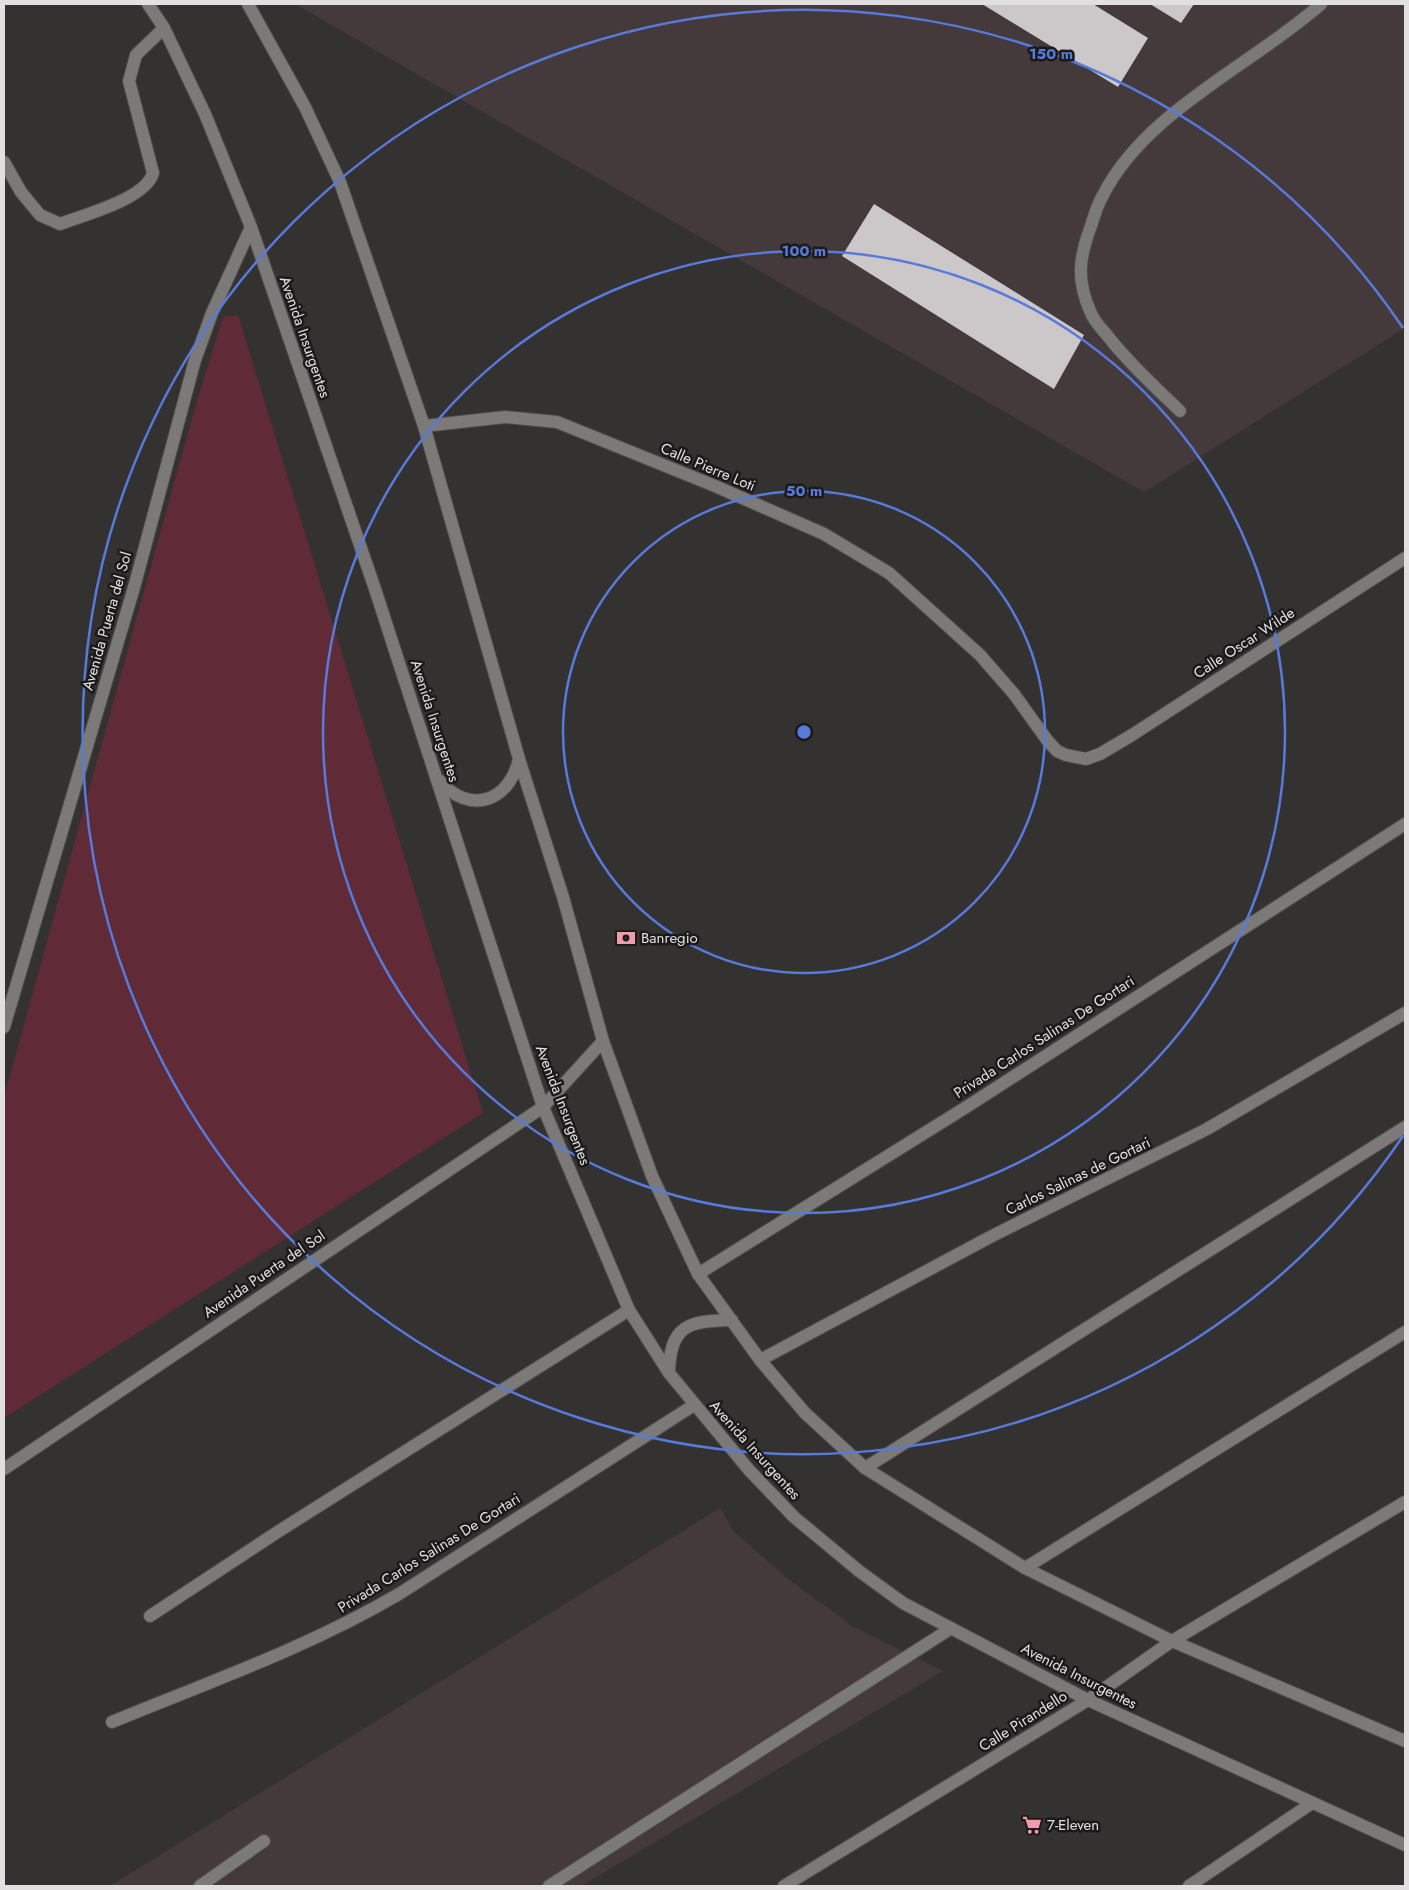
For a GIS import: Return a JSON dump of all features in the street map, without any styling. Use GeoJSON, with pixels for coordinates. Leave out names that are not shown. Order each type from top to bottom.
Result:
{"type":"FeatureCollection","features":[{"type":"Feature","properties":{"kind":"main road","name":"Avenida Insurgentes"},"geometry":{"type":"LineString","coordinates":[[148,4],[164,28],[205,114],[251,227],[375,589],[543,1107],[628,1310],[669,1373],[749,1470],[794,1517],[859,1571],[903,1603],[1088,1700],[1405,1846]]}},
{"type":"Feature","properties":{"kind":"main road"},"geometry":{"type":"LineString","coordinates":[[248,4],[305,107],[340,182],[424,426],[519,759],[563,897],[602,1041],[652,1176],[698,1274],[760,1360],[806,1413],[865,1468],[1025,1568],[1172,1641],[1405,1741]]}},
{"type":"Feature","properties":{"kind":"main road"},"geometry":{"type":"LineString","coordinates":[[1180,411],[1123,355],[1091,314],[1079,264],[1086,238],[1102,197],[1123,164],[1144,140],[1173,114],[1298,24],[1321,4]]}},
{"type":"Feature","properties":{"kind":"main road"},"geometry":{"type":"LineString","coordinates":[[4,162],[21,192],[40,215],[60,224],[125,199],[142,189],[150,182],[153,173],[129,81],[136,55],[164,28]]}},
{"type":"Feature","properties":{"kind":"main road","name":"Avenida Puerta del Sol"},"geometry":{"type":"LineString","coordinates":[[4,1027],[135,584],[195,360],[212,313],[251,227]]}},
{"type":"Feature","properties":{"kind":"main road","name":"Calle Pierre Loti"},"geometry":{"type":"LineString","coordinates":[[424,426],[505,417],[557,422],[715,486],[824,534],[889,573],[980,655],[1014,694],[1057,751],[1086,759],[1100,754]]}},
{"type":"Feature","properties":{"kind":"main road","name":"Calle Oscar Wilde"},"geometry":{"type":"LineString","coordinates":[[1100,754],[1405,558]]}},
{"type":"Feature","properties":{"kind":"main road"},"geometry":{"type":"LineString","coordinates":[[436,776],[446,790],[456,796],[469,800],[484,800],[497,794],[508,785],[516,773],[519,759]]}},
{"type":"Feature","properties":{"kind":"main road","name":"Privada Carlos Salinas De Gortari"},"geometry":{"type":"LineString","coordinates":[[698,1274],[960,1111],[1405,824]]}},
{"type":"Feature","properties":{"kind":"main road","name":"Carlos Salinas de Gortari"},"geometry":{"type":"LineString","coordinates":[[760,1360],[992,1236],[1207,1129],[1405,1012]]}},
{"type":"Feature","properties":{"kind":"main road","name":"Avenida Puerta del Sol"},"geometry":{"type":"LineString","coordinates":[[4,1469],[543,1107],[602,1041]]}},
{"type":"Feature","properties":{"kind":"main road"},"geometry":{"type":"LineString","coordinates":[[865,1468],[1031,1361],[1405,1127]]}},
{"type":"Feature","properties":{"kind":"main road"},"geometry":{"type":"LineString","coordinates":[[150,1616],[279,1531],[628,1310]]}},
{"type":"Feature","properties":{"kind":"main road"},"geometry":{"type":"LineString","coordinates":[[669,1373],[671,1348],[682,1331],[697,1322],[732,1320]]}},
{"type":"Feature","properties":{"kind":"main road"},"geometry":{"type":"LineString","coordinates":[[1025,1568],[1405,1332]]}},
{"type":"Feature","properties":{"kind":"main road","name":"Privada Carlos Salinas De Gortari"},"geometry":{"type":"LineString","coordinates":[[112,1722],[242,1670],[354,1621],[400,1594],[694,1405]]}},
{"type":"Feature","properties":{"kind":"main road","name":"Calle Pirandello"},"geometry":{"type":"LineString","coordinates":[[784,1886],[1088,1700],[1172,1641],[1405,1502]]}},
{"type":"Feature","properties":{"kind":"main road"},"geometry":{"type":"LineString","coordinates":[[549,1886],[950,1629]]}},
{"type":"Feature","properties":{"kind":"main road"},"geometry":{"type":"LineString","coordinates":[[1189,1886],[1312,1803]]}},
{"type":"Feature","properties":{"kind":"main road"},"geometry":{"type":"LineString","coordinates":[[200,1886],[264,1841]]}},
{"type":"Feature","properties":{"kind":"shaded area"},"geometry":{"type":"Polygon","coordinates":[[[295,4],[1405,4],[1405,328],[1144,492],[295,4]]]}},
{"type":"Feature","properties":{"kind":"shaded area"},"geometry":{"type":"Polygon","coordinates":[[[238,315],[483,1113],[4,1418],[4,1097],[194,411],[223,317],[238,315]]]}},
{"type":"Feature","properties":{"kind":"shaded area"},"geometry":{"type":"Polygon","coordinates":[[[720,1508],[734,1532],[787,1578],[852,1626],[943,1671],[581,1886],[110,1886],[720,1508]]]}},
{"type":"Feature","properties":{"kind":"building"},"geometry":{"type":"Polygon","coordinates":[[[982,4],[1093,4],[1148,38],[1118,87],[982,4]]]}},
{"type":"Feature","properties":{"kind":"building"},"geometry":{"type":"Polygon","coordinates":[[[1150,4],[1194,4],[1181,23],[1150,4]]]}},
{"type":"Feature","properties":{"kind":"building"},"geometry":{"type":"Polygon","coordinates":[[[874,204],[1084,335],[1054,389],[842,256],[874,204]]]}},
{"type":"Feature","properties":{"kind":"place","name":"Banregio"},"geometry":{"type":"Point","coordinates":[626,938]}},
{"type":"Feature","properties":{"kind":"place","name":"7-Eleven"},"geometry":{"type":"Point","coordinates":[1032,1825]}}]}
